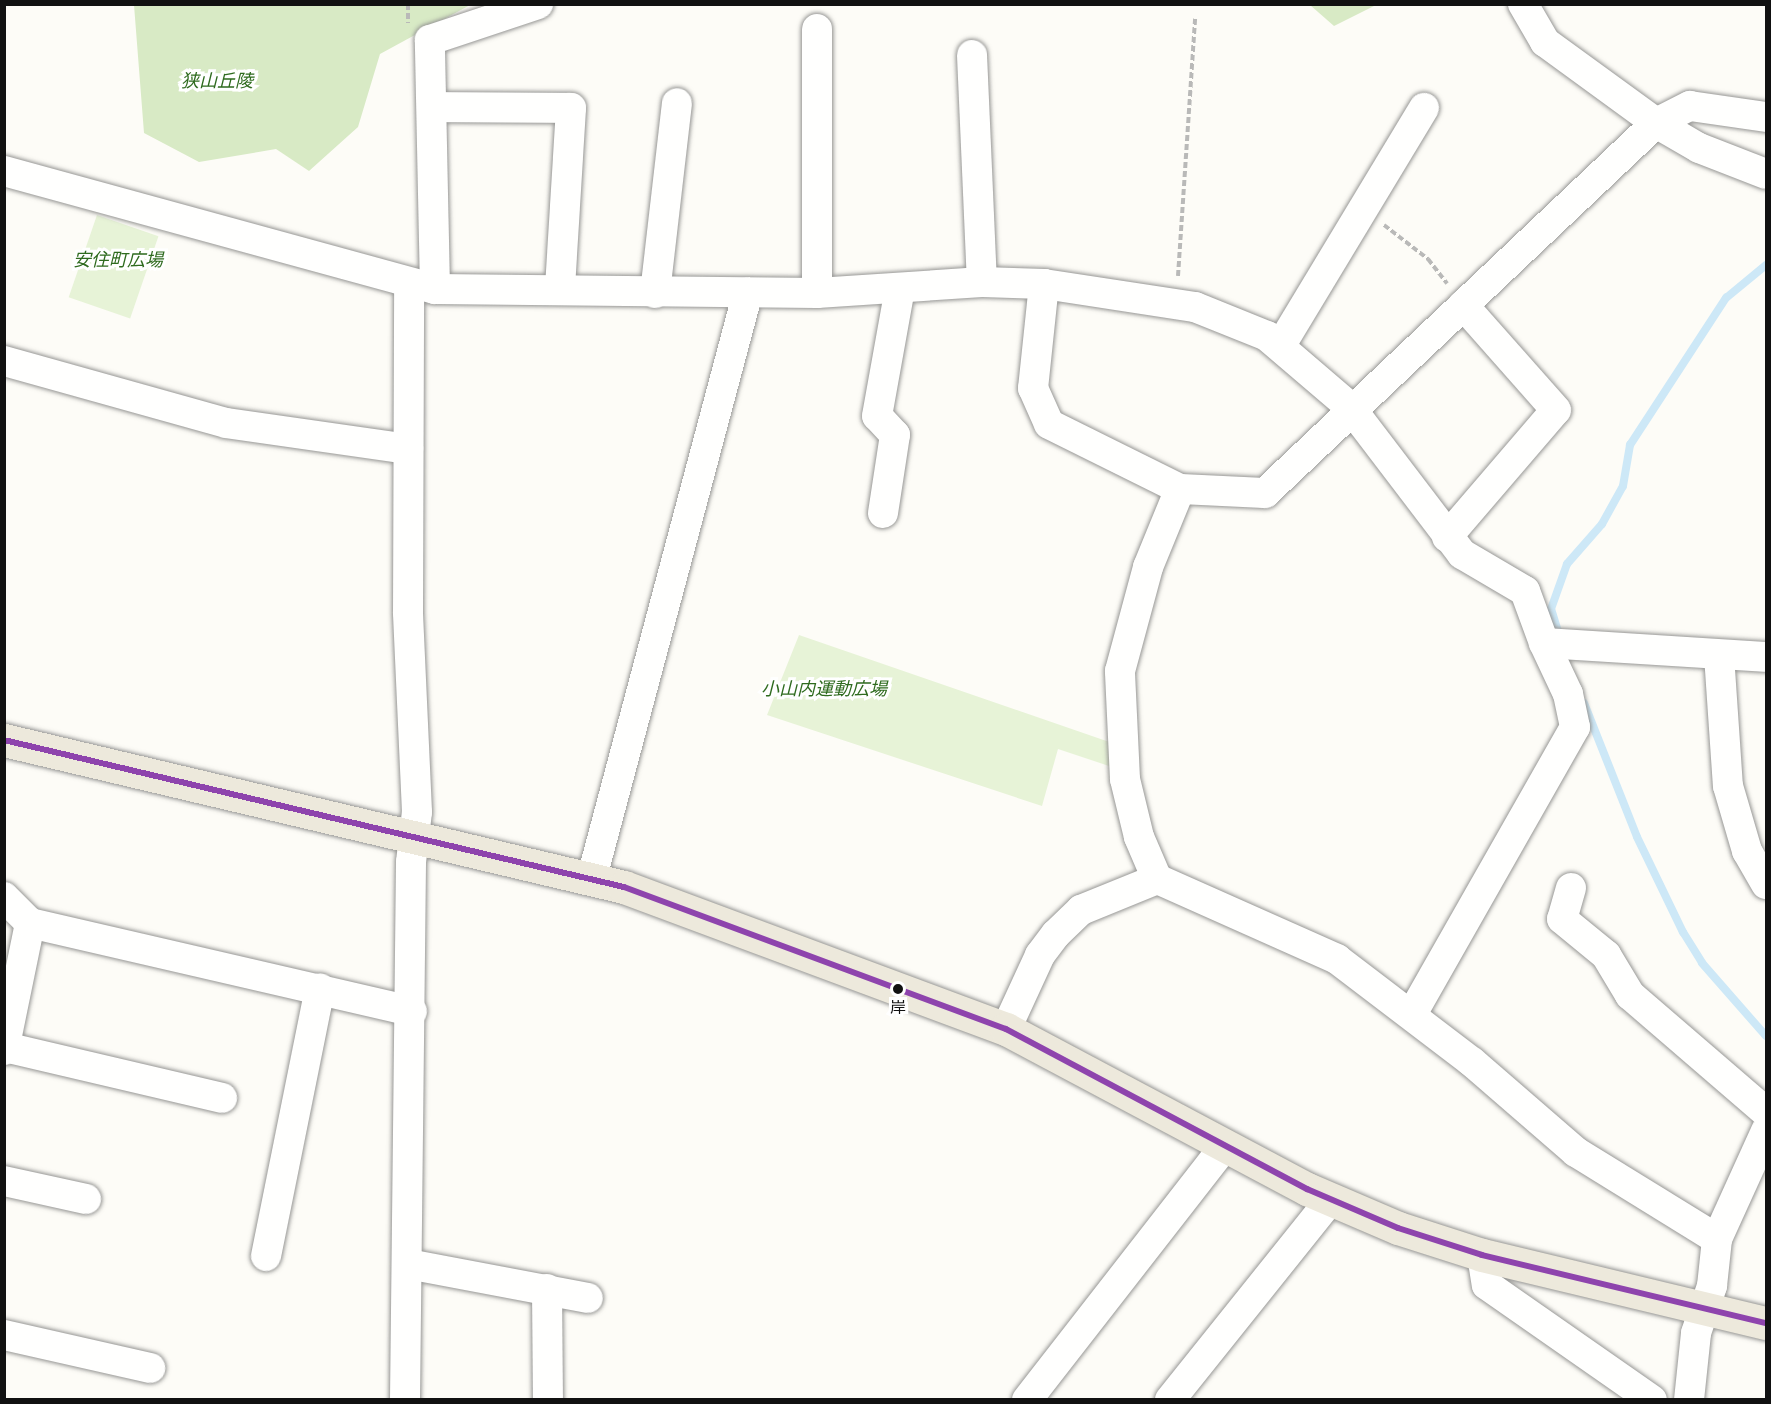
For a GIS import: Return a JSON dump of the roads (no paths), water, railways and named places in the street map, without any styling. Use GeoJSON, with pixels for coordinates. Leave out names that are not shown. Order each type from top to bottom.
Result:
{"type":"FeatureCollection","features":[{"type":"Feature","properties":{"kind":"main road"},"geometry":{"type":"LineString","coordinates":[[4,740],[592,877],[1006,1029],[1330,1200],[1482,1255],[1767,1323]]}},
{"type":"Feature","properties":{"kind":"street"},"geometry":{"type":"LineString","coordinates":[[405,1400],[413,835],[417,812],[408,448],[422,287],[433,108],[430,40],[538,4]]}},
{"type":"Feature","properties":{"kind":"street"},"geometry":{"type":"LineString","coordinates":[[1523,4],[1545,42],[1656,123],[1699,148],[1767,174]]}},
{"type":"Feature","properties":{"kind":"street"},"geometry":{"type":"LineString","coordinates":[[817,29],[817,293]]}},
{"type":"Feature","properties":{"kind":"street"},"geometry":{"type":"LineString","coordinates":[[972,55],[982,282]]}},
{"type":"Feature","properties":{"kind":"street"},"geometry":{"type":"LineString","coordinates":[[655,293],[677,103]]}},
{"type":"Feature","properties":{"kind":"street"},"geometry":{"type":"LineString","coordinates":[[1044,284],[1033,388],[1049,424],[1180,489],[1265,493],[1350,407],[1463,305],[1656,123],[1690,106],[1767,117]]}},
{"type":"Feature","properties":{"kind":"street"},"geometry":{"type":"LineString","coordinates":[[433,108],[571,108],[560,289]]}},
{"type":"Feature","properties":{"kind":"street"},"geometry":{"type":"LineString","coordinates":[[1281,345],[1360,206],[1424,108]]}},
{"type":"Feature","properties":{"kind":"street"},"geometry":{"type":"LineString","coordinates":[[4,171],[422,287],[655,293],[817,293],[982,282],[1044,284],[1195,307],[1281,345],[1350,407],[1462,555],[1525,591],[1557,644],[1575,727],[1412,1014]]}},
{"type":"Feature","properties":{"kind":"street"},"geometry":{"type":"LineString","coordinates":[[883,513],[895,435],[877,416],[900,288]]}},
{"type":"Feature","properties":{"kind":"street"},"geometry":{"type":"LineString","coordinates":[[592,877],[748,292]]}},
{"type":"Feature","properties":{"kind":"street"},"geometry":{"type":"LineString","coordinates":[[1447,537],[1556,410],[1463,305]]}},
{"type":"Feature","properties":{"kind":"street"},"geometry":{"type":"LineString","coordinates":[[4,361],[226,423],[408,448]]}},
{"type":"Feature","properties":{"kind":"street"},"geometry":{"type":"LineString","coordinates":[[1180,489],[1149,567],[1120,671],[1125,779],[1139,837],[1157,879],[1337,959],[1412,1014],[1576,1152],[1718,1239]]}},
{"type":"Feature","properties":{"kind":"street"},"geometry":{"type":"LineString","coordinates":[[1557,644],[1719,656],[1767,657]]}},
{"type":"Feature","properties":{"kind":"street"},"geometry":{"type":"LineString","coordinates":[[1719,656],[1728,786],[1747,851],[1767,884]]}},
{"type":"Feature","properties":{"kind":"street"},"geometry":{"type":"LineString","coordinates":[[1006,1029],[1040,955],[1056,934],[1080,910],[1157,879]]}},
{"type":"Feature","properties":{"kind":"street"},"geometry":{"type":"LineString","coordinates":[[1571,888],[1562,919],[1606,956],[1630,994],[1767,1112]]}},
{"type":"Feature","properties":{"kind":"street"},"geometry":{"type":"LineString","coordinates":[[4,897],[30,923],[412,1011]]}},
{"type":"Feature","properties":{"kind":"street"},"geometry":{"type":"LineString","coordinates":[[30,923],[5,1048],[222,1098]]}},
{"type":"Feature","properties":{"kind":"street"},"geometry":{"type":"LineString","coordinates":[[266,1256],[320,988]]}},
{"type":"Feature","properties":{"kind":"street"},"geometry":{"type":"LineString","coordinates":[[1689,1400],[1718,1239],[1767,1131]]}},
{"type":"Feature","properties":{"kind":"street"},"geometry":{"type":"LineString","coordinates":[[1027,1400],[1226,1146]]}},
{"type":"Feature","properties":{"kind":"street"},"geometry":{"type":"LineString","coordinates":[[4,1180],[86,1199]]}},
{"type":"Feature","properties":{"kind":"street"},"geometry":{"type":"LineString","coordinates":[[1170,1400],[1330,1200]]}},
{"type":"Feature","properties":{"kind":"street"},"geometry":{"type":"LineString","coordinates":[[1482,1255],[1486,1285],[1652,1400]]}},
{"type":"Feature","properties":{"kind":"street"},"geometry":{"type":"LineString","coordinates":[[408,1264],[588,1298]]}},
{"type":"Feature","properties":{"kind":"street"},"geometry":{"type":"LineString","coordinates":[[547,1289],[548,1400]]}},
{"type":"Feature","properties":{"kind":"street"},"geometry":{"type":"LineString","coordinates":[[4,1335],[150,1368]]}},
{"type":"Feature","properties":{"kind":"waterway"},"geometry":{"type":"LineString","coordinates":[[1560,638],[1551,609],[1567,564],[1602,524],[1623,486],[1630,445],[1726,298],[1766,265]]}},
{"type":"Feature","properties":{"kind":"waterway"},"geometry":{"type":"LineString","coordinates":[[1584,703],[1637,837],[1683,932],[1702,963],[1766,1036]]}},
{"type":"Feature","properties":{"kind":"place","name":"岸"},"geometry":{"type":"Point","coordinates":[898,989]}},
{"type":"Feature","properties":{"kind":"park label","name":"狭山丘陵"},"geometry":{"type":"Point","coordinates":[217,81]}},
{"type":"Feature","properties":{"kind":"park label","name":"安住町広場"},"geometry":{"type":"Point","coordinates":[118,260]}},
{"type":"Feature","properties":{"kind":"park label","name":"小山内運動広場"},"geometry":{"type":"Point","coordinates":[824,689]}}]}
